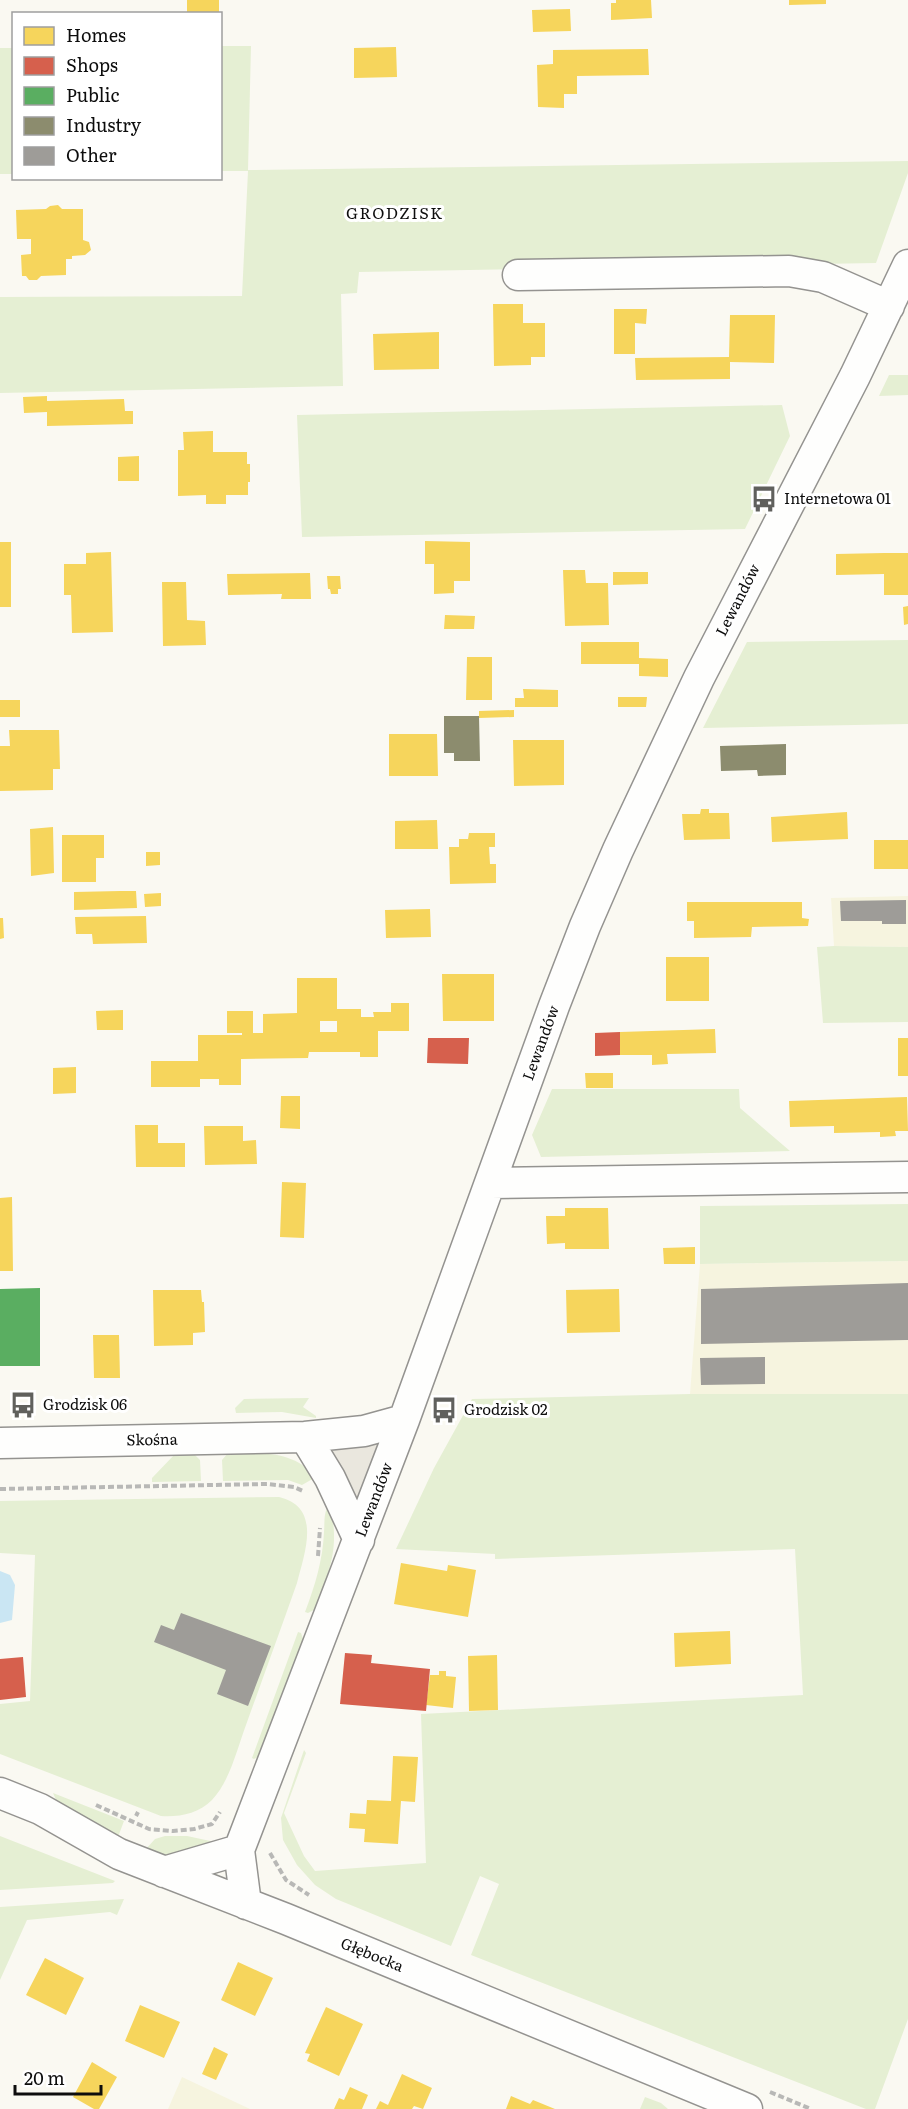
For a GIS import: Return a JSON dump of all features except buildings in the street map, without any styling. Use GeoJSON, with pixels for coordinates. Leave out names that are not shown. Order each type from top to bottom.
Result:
{"type":"FeatureCollection","features":[{"type":"Feature","properties":{"kind":"street","name":"Lewandów"},"geometry":{"type":"LineString","coordinates":[[246,1904],[239,1850],[404,1420],[585,926],[618,850],[734,608],[908,265]]}},
{"type":"Feature","properties":{"kind":"street"},"geometry":{"type":"LineString","coordinates":[[518,275],[789,271],[823,277],[889,306]]}},
{"type":"Feature","properties":{"kind":"street"},"geometry":{"type":"LineString","coordinates":[[491,1183],[908,1177]]}},
{"type":"Feature","properties":{"kind":"street","name":"Skośna"},"geometry":{"type":"LineString","coordinates":[[0,1443],[304,1437],[364,1431],[404,1420]]}},
{"type":"Feature","properties":{"kind":"street"},"geometry":{"type":"LineString","coordinates":[[304,1437],[330,1478],[358,1540]]}},
{"type":"Feature","properties":{"kind":"street","name":"Głębocka"},"geometry":{"type":"LineString","coordinates":[[0,1793],[40,1809],[119,1854],[246,1904],[705,2101],[747,2109]]}},
{"type":"Feature","properties":{"kind":"street"},"geometry":{"type":"LineString","coordinates":[[164,1872],[239,1850]]}},
{"type":"Feature","properties":{"kind":"path"},"geometry":{"type":"LineString","coordinates":[[0,1489],[267,1484],[294,1487],[307,1494]]}},
{"type":"Feature","properties":{"kind":"path"},"geometry":{"type":"LineString","coordinates":[[87,1801],[149,1828],[183,1830],[212,1824]]}},
{"type":"Feature","properties":{"kind":"shaded area"},"geometry":{"type":"Polygon","coordinates":[[[908,896],[908,947],[834,946],[831,898],[908,896]]]}},
{"type":"Feature","properties":{"kind":"shaded area"},"geometry":{"type":"Polygon","coordinates":[[[908,1261],[908,1394],[690,1394],[700,1264],[908,1261]]]}},
{"type":"Feature","properties":{"kind":"shaded area"},"geometry":{"type":"Polygon","coordinates":[[[382,1437],[361,1512],[327,1449],[382,1437]]]}},
{"type":"Feature","properties":{"kind":"shaded area"},"geometry":{"type":"Polygon","coordinates":[[[182,2077],[250,2109],[168,2109],[182,2077]]]}},
{"type":"Feature","properties":{"kind":"green space"},"geometry":{"type":"Polygon","coordinates":[[[222,46],[251,46],[248,170],[908,161],[908,173],[876,263],[359,272],[357,293],[341,294],[343,386],[0,393],[0,297],[242,296],[248,171],[222,171],[222,46]]]}},
{"type":"Feature","properties":{"kind":"green space"},"geometry":{"type":"Polygon","coordinates":[[[0,48],[12,48],[12,174],[0,174],[0,48]]]}},
{"type":"Feature","properties":{"kind":"green space"},"geometry":{"type":"Polygon","coordinates":[[[889,375],[908,375],[908,395],[879,396],[889,375]]]}},
{"type":"Feature","properties":{"kind":"green space"},"geometry":{"type":"Polygon","coordinates":[[[782,405],[790,436],[745,529],[302,537],[297,415],[782,405]]]}},
{"type":"Feature","properties":{"kind":"green space"},"geometry":{"type":"Polygon","coordinates":[[[908,640],[908,724],[703,728],[747,642],[908,640]]]}},
{"type":"Feature","properties":{"kind":"green space"},"geometry":{"type":"Polygon","coordinates":[[[817,947],[908,947],[908,1022],[823,1023],[817,947]]]}},
{"type":"Feature","properties":{"kind":"green space"},"geometry":{"type":"Polygon","coordinates":[[[552,1089],[739,1089],[740,1108],[790,1151],[541,1157],[532,1135],[552,1089]]]}},
{"type":"Feature","properties":{"kind":"green space"},"geometry":{"type":"Polygon","coordinates":[[[908,1204],[908,1261],[700,1264],[700,1206],[908,1204]]]}},
{"type":"Feature","properties":{"kind":"green space"},"geometry":{"type":"Polygon","coordinates":[[[690,1394],[908,1394],[908,2019],[875,2109],[866,2109],[471,1955],[499,1884],[480,1876],[451,1946],[336,1899],[315,1885],[297,1865],[283,1840],[281,1818],[304,1750],[306,1753],[284,1813],[304,1856],[315,1871],[426,1863],[421,1714],[803,1695],[795,1549],[495,1559],[495,1554],[396,1549],[434,1468],[472,1399],[690,1394]]]}},
{"type":"Feature","properties":{"kind":"green space"},"geometry":{"type":"Polygon","coordinates":[[[309,1398],[303,1407],[316,1418],[282,1412],[236,1413],[235,1408],[244,1399],[309,1398]]]}},
{"type":"Feature","properties":{"kind":"green space"},"geometry":{"type":"Polygon","coordinates":[[[228,1453],[264,1453],[287,1458],[307,1468],[316,1477],[302,1485],[288,1480],[223,1481],[222,1460],[228,1453]]]}},
{"type":"Feature","properties":{"kind":"green space"},"geometry":{"type":"Polygon","coordinates":[[[175,1454],[194,1454],[200,1460],[201,1481],[152,1482],[152,1478],[175,1454]]]}},
{"type":"Feature","properties":{"kind":"green space"},"geometry":{"type":"Polygon","coordinates":[[[279,1497],[292,1502],[301,1510],[306,1520],[304,1558],[232,1764],[224,1784],[207,1805],[188,1814],[161,1816],[0,1754],[0,1704],[30,1701],[35,1555],[0,1553],[0,1501],[279,1497]]]}},
{"type":"Feature","properties":{"kind":"green space"},"geometry":{"type":"Polygon","coordinates":[[[330,1504],[334,1533],[332,1558],[316,1609],[308,1613],[305,1612],[318,1572],[325,1513],[330,1504]]]}},
{"type":"Feature","properties":{"kind":"green space"},"geometry":{"type":"Polygon","coordinates":[[[298,1632],[301,1633],[304,1642],[268,1732],[269,1737],[262,1755],[254,1759],[252,1758],[298,1632]]]}},
{"type":"Feature","properties":{"kind":"green space"},"geometry":{"type":"Polygon","coordinates":[[[53,1793],[124,1821],[118,1837],[57,1802],[53,1793]]]}},
{"type":"Feature","properties":{"kind":"green space"},"geometry":{"type":"Polygon","coordinates":[[[0,1836],[115,1881],[113,1883],[0,1890],[0,1836]]]}},
{"type":"Feature","properties":{"kind":"green space"},"geometry":{"type":"Polygon","coordinates":[[[165,1836],[187,1836],[215,1842],[170,1857],[146,1849],[155,1839],[165,1836]]]}},
{"type":"Feature","properties":{"kind":"green space"},"geometry":{"type":"Polygon","coordinates":[[[124,1899],[117,1915],[110,1912],[27,1920],[0,1980],[0,1907],[124,1899]]]}},
{"type":"Feature","properties":{"kind":"green space"},"geometry":{"type":"Polygon","coordinates":[[[645,2097],[661,2103],[668,2109],[640,2109],[645,2097]]]}},
{"type":"Feature","properties":{"kind":"water"},"geometry":{"type":"Polygon","coordinates":[[[0,1571],[10,1575],[15,1585],[12,1620],[0,1623],[0,1571]]]}},
{"type":"Feature","properties":{"kind":"place","name":"Internetowa 01"},"geometry":{"type":"Point","coordinates":[764,499]}},
{"type":"Feature","properties":{"kind":"place","name":"Grodzisk 06"},"geometry":{"type":"Point","coordinates":[23,1405]}},
{"type":"Feature","properties":{"kind":"place","name":"Grodzisk 02"},"geometry":{"type":"Point","coordinates":[444,1410]}},
{"type":"Feature","properties":{"kind":"district","name":"GRODZISK"},"geometry":{"type":"Point","coordinates":[395,213]}}]}
